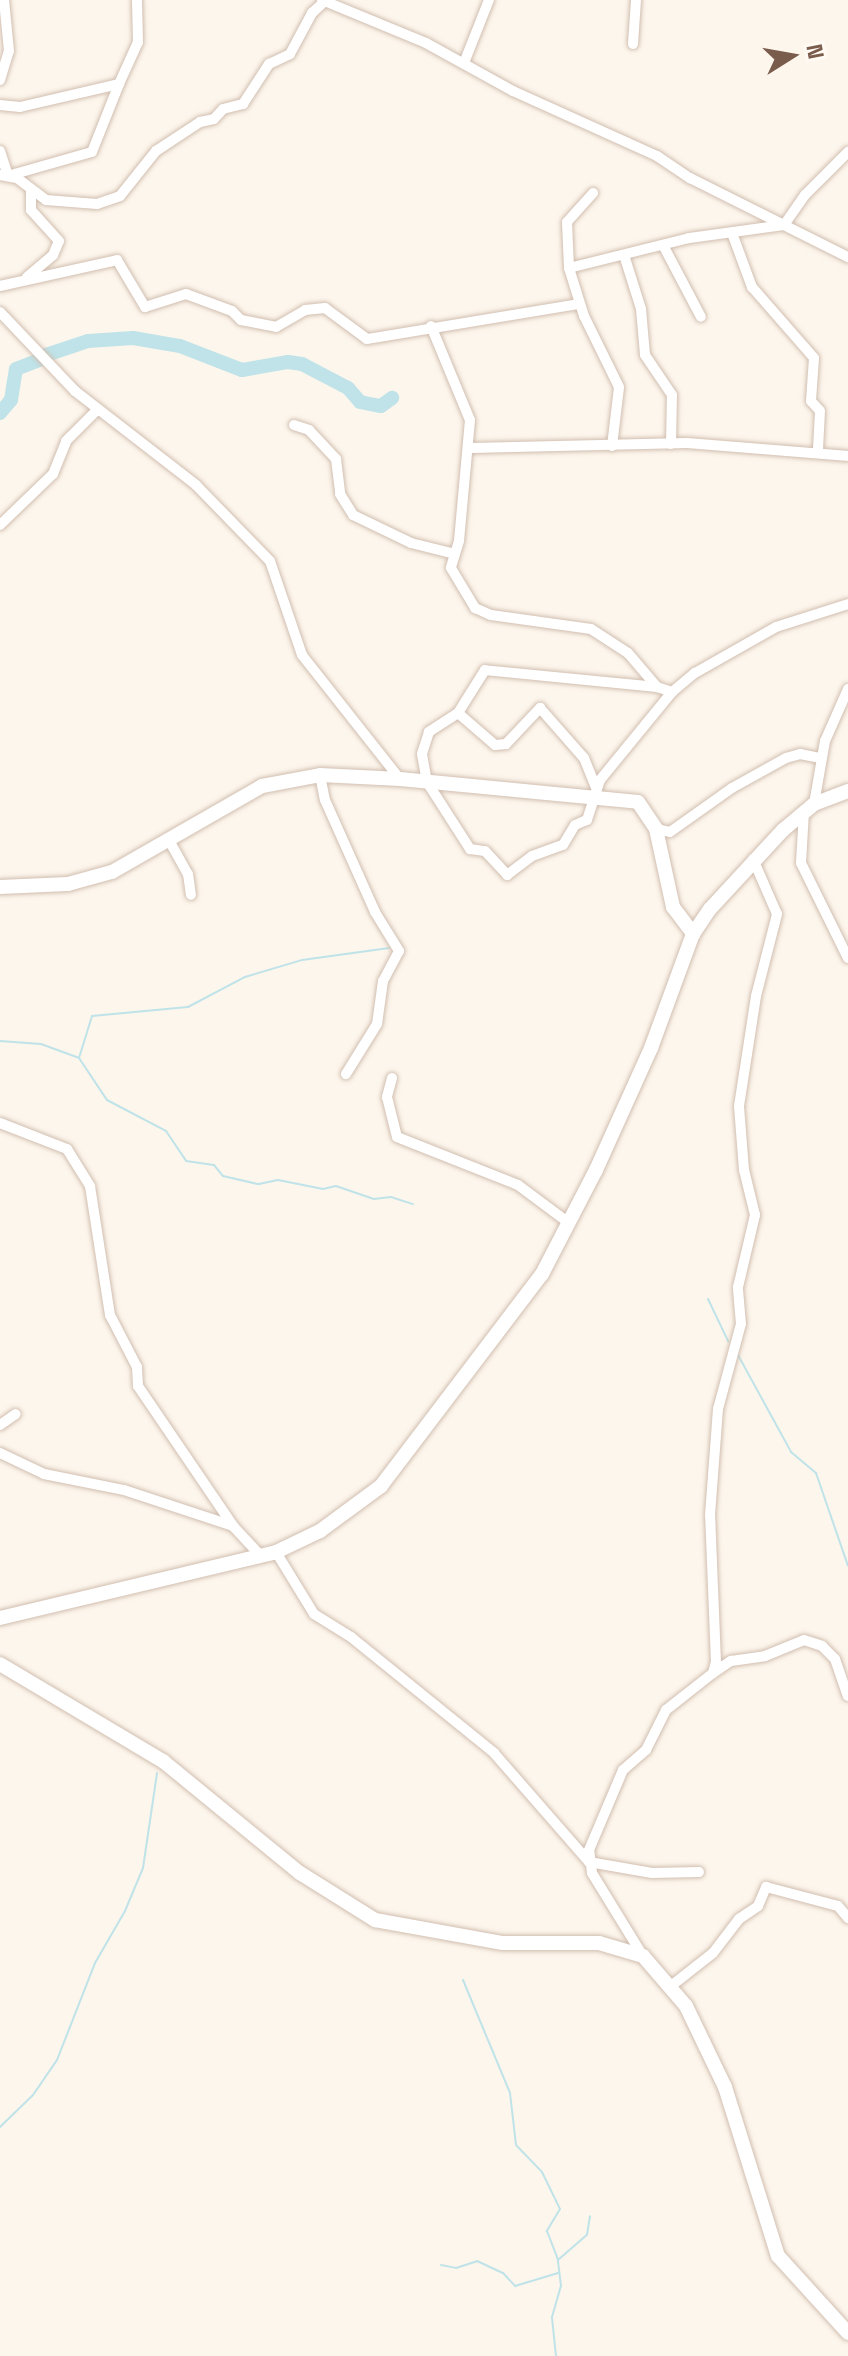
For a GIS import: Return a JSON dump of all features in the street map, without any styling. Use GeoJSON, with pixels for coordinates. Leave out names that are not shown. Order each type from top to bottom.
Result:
{"type":"FeatureCollection","features":[{"type":"Feature","properties":{"kind":"street"},"geometry":{"type":"LineString","coordinates":[[7,175],[92,152],[138,42],[137,0]]}},
{"type":"Feature","properties":{"kind":"street"},"geometry":{"type":"LineString","coordinates":[[464,63],[489,0]]}},
{"type":"Feature","properties":{"kind":"street"},"geometry":{"type":"LineString","coordinates":[[633,44],[636,0]]}},
{"type":"Feature","properties":{"kind":"street"},"geometry":{"type":"LineString","coordinates":[[0,80],[9,51],[2,1]]}},
{"type":"Feature","properties":{"kind":"street"},"geometry":{"type":"LineString","coordinates":[[0,151],[7,175],[46,200],[81,203],[120,196],[156,151],[200,122],[214,119],[223,109],[243,104],[269,64],[290,54],[312,13],[324,1],[464,63],[513,91],[657,156],[848,257]]}},
{"type":"Feature","properties":{"kind":"street"},"geometry":{"type":"LineString","coordinates":[[0,105],[20,107],[119,84]]}},
{"type":"Feature","properties":{"kind":"street"},"geometry":{"type":"LineString","coordinates":[[569,268],[663,245],[784,225],[805,195],[848,152]]}},
{"type":"Feature","properties":{"kind":"street"},"geometry":{"type":"LineString","coordinates":[[27,277],[53,255],[59,241],[31,210],[31,192]]}},
{"type":"Feature","properties":{"kind":"street"},"geometry":{"type":"LineString","coordinates":[[593,193],[567,222],[569,268],[579,304],[619,387],[612,446]]}},
{"type":"Feature","properties":{"kind":"street"},"geometry":{"type":"LineString","coordinates":[[732,233],[752,287],[814,358],[811,401],[820,411],[818,450]]}},
{"type":"Feature","properties":{"kind":"street"},"geometry":{"type":"LineString","coordinates":[[663,245],[701,317]]}},
{"type":"Feature","properties":{"kind":"street"},"geometry":{"type":"LineString","coordinates":[[624,255],[641,309],[646,359],[672,395],[671,444]]}},
{"type":"Feature","properties":{"kind":"street"},"geometry":{"type":"LineString","coordinates":[[0,286],[27,277],[117,260],[145,307],[186,294],[232,311],[241,320],[276,327],[313,307],[325,308],[367,339],[431,326],[579,304]]}},
{"type":"Feature","properties":{"kind":"street"},"geometry":{"type":"LineString","coordinates":[[0,312],[43,360],[98,409],[196,485],[270,561],[302,655],[400,779]]}},
{"type":"Feature","properties":{"kind":"street"},"geometry":{"type":"LineString","coordinates":[[431,326],[468,412],[471,448],[451,568],[480,612],[591,629],[628,653],[657,687]]}},
{"type":"Feature","properties":{"kind":"street"},"geometry":{"type":"LineString","coordinates":[[0,525],[53,474],[66,441],[98,409]]}},
{"type":"Feature","properties":{"kind":"street"},"geometry":{"type":"LineString","coordinates":[[294,425],[309,430],[336,459],[340,494],[353,515],[411,543],[455,554]]}},
{"type":"Feature","properties":{"kind":"street"},"geometry":{"type":"LineString","coordinates":[[471,448],[671,444],[818,450],[848,456]]}},
{"type":"Feature","properties":{"kind":"street"},"geometry":{"type":"LineString","coordinates":[[672,692],[657,687],[540,678],[492,667],[485,670],[458,713],[429,732],[422,754],[427,782],[470,849],[485,851],[507,875],[532,856],[563,845],[575,825],[587,820],[594,791],[672,692],[708,665],[776,627],[848,604]]}},
{"type":"Feature","properties":{"kind":"street"},"geometry":{"type":"LineString","coordinates":[[848,689],[839,701],[820,758],[801,863],[848,958]]}},
{"type":"Feature","properties":{"kind":"street"},"geometry":{"type":"LineString","coordinates":[[458,713],[495,745],[506,744],[540,708],[584,758],[594,791]]}},
{"type":"Feature","properties":{"kind":"street"},"geometry":{"type":"LineString","coordinates":[[656,829],[670,832],[732,788],[786,758],[800,754],[820,758]]}},
{"type":"Feature","properties":{"kind":"street"},"geometry":{"type":"LineString","coordinates":[[320,775],[325,800],[375,912],[399,951],[383,981],[377,1024],[346,1074]]}},
{"type":"Feature","properties":{"kind":"street"},"geometry":{"type":"LineString","coordinates":[[0,887],[46,887],[90,879],[170,842],[250,789],[320,775],[594,791],[638,802],[656,829],[673,907],[693,934]]}},
{"type":"Feature","properties":{"kind":"street"},"geometry":{"type":"LineString","coordinates":[[0,1618],[268,1554],[320,1531],[381,1486],[528,1295],[569,1223],[651,1048],[693,934],[753,859],[809,808],[848,791]]}},
{"type":"Feature","properties":{"kind":"street"},"geometry":{"type":"LineString","coordinates":[[170,842],[188,874],[191,895]]}},
{"type":"Feature","properties":{"kind":"street"},"geometry":{"type":"LineString","coordinates":[[713,1673],[717,1601],[710,1515],[718,1409],[741,1324],[738,1287],[755,1215],[744,1170],[739,1106],[756,996],[777,914],[753,859]]}},
{"type":"Feature","properties":{"kind":"street"},"geometry":{"type":"LineString","coordinates":[[392,1078],[387,1097],[397,1137],[518,1185],[569,1223]]}},
{"type":"Feature","properties":{"kind":"street"},"geometry":{"type":"LineString","coordinates":[[0,1123],[67,1149],[90,1186],[110,1315],[137,1367],[138,1386],[233,1526],[268,1554],[314,1614],[351,1637],[417,1695],[494,1753],[589,1862],[643,1956],[671,1986],[725,2087],[778,2256],[848,2333]]}},
{"type":"Feature","properties":{"kind":"street"},"geometry":{"type":"LineString","coordinates":[[0,1425],[16,1414]]}},
{"type":"Feature","properties":{"kind":"street"},"geometry":{"type":"LineString","coordinates":[[0,1453],[44,1474],[124,1490],[233,1526]]}},
{"type":"Feature","properties":{"kind":"street"},"geometry":{"type":"LineString","coordinates":[[589,1862],[623,1770],[646,1750],[666,1710],[731,1661],[765,1656],[804,1640],[822,1646],[835,1659],[848,1696]]}},
{"type":"Feature","properties":{"kind":"street"},"geometry":{"type":"LineString","coordinates":[[0,1664],[163,1761],[300,1873],[375,1920],[503,1943],[599,1943],[643,1956]]}},
{"type":"Feature","properties":{"kind":"street"},"geometry":{"type":"LineString","coordinates":[[589,1862],[652,1873],[699,1872]]}},
{"type":"Feature","properties":{"kind":"street"},"geometry":{"type":"LineString","coordinates":[[671,1986],[713,1953],[739,1919],[758,1906],[766,1887],[838,1906],[848,1918]]}},
{"type":"Feature","properties":{"kind":"waterway"},"geometry":{"type":"LineString","coordinates":[[43,356],[88,341],[133,338],[180,346],[242,370],[288,362],[302,364],[348,388],[360,402],[381,406],[392,398]]}},
{"type":"Feature","properties":{"kind":"waterway"},"geometry":{"type":"LineString","coordinates":[[0,413],[11,400],[16,369],[39,360]]}},
{"type":"Feature","properties":{"kind":"waterway"},"geometry":{"type":"LineString","coordinates":[[79,1058],[92,1016],[188,1007],[245,977],[302,960],[389,948]]}},
{"type":"Feature","properties":{"kind":"waterway"},"geometry":{"type":"LineString","coordinates":[[0,1041],[41,1044],[79,1058],[107,1100],[166,1131],[186,1161],[214,1165],[223,1176],[259,1184],[278,1180],[323,1189],[336,1186],[374,1199],[391,1197],[413,1204]]}},
{"type":"Feature","properties":{"kind":"waterway"},"geometry":{"type":"LineString","coordinates":[[708,1299],[728,1341]]}},
{"type":"Feature","properties":{"kind":"waterway"},"geometry":{"type":"LineString","coordinates":[[738,1355],[791,1452],[816,1473],[848,1566]]}},
{"type":"Feature","properties":{"kind":"waterway"},"geometry":{"type":"LineString","coordinates":[[0,2127],[33,2095],[57,2060],[95,1963],[125,1911],[143,1868],[157,1773]]}},
{"type":"Feature","properties":{"kind":"waterway"},"geometry":{"type":"LineString","coordinates":[[463,1980],[510,2093],[516,2145],[542,2172],[560,2209],[547,2231],[558,2260]]}},
{"type":"Feature","properties":{"kind":"waterway"},"geometry":{"type":"LineString","coordinates":[[556,2356],[552,2317],[561,2286],[558,2260],[587,2235],[590,2216]]}},
{"type":"Feature","properties":{"kind":"waterway"},"geometry":{"type":"LineString","coordinates":[[441,2265],[456,2268],[477,2261],[503,2273],[515,2286],[558,2273]]}}]}
